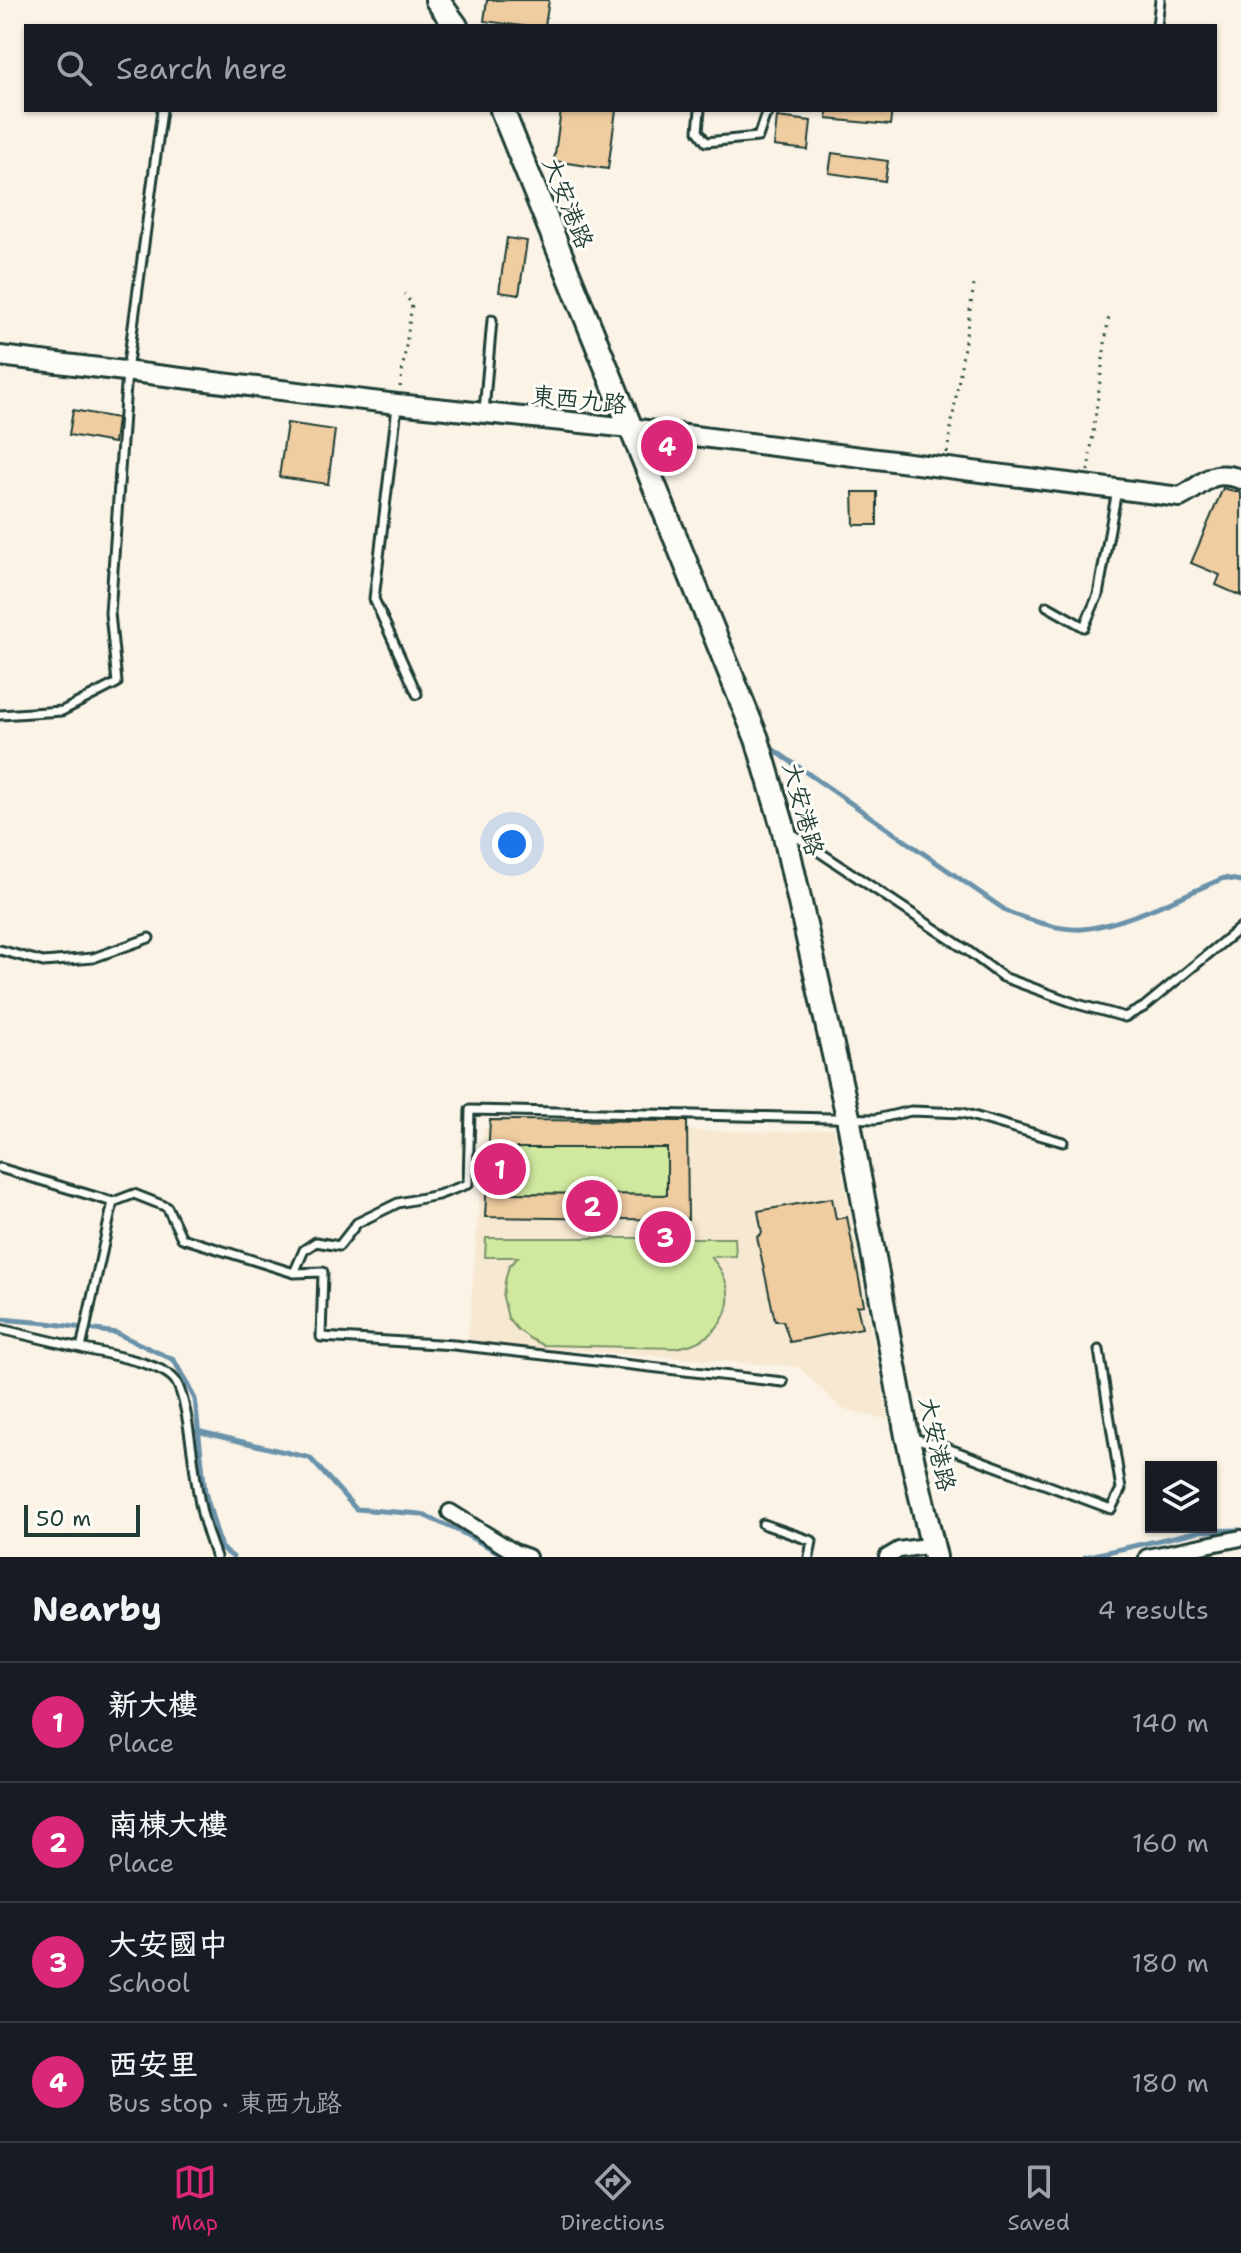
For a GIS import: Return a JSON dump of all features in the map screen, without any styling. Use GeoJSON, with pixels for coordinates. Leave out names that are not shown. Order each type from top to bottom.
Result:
{"type":"FeatureCollection","features":[{"type":"Feature","properties":{"kind":"main road"},"geometry":{"type":"LineString","coordinates":[[437,0],[455,24]]}},
{"type":"Feature","properties":{"kind":"main road","name":"大安港路"},"geometry":{"type":"LineString","coordinates":[[503,112],[757,739],[783,827],[848,1117],[907,1436],[934,1551]]}},
{"type":"Feature","properties":{"kind":"street","name":"東西九路"},"geometry":{"type":"LineString","coordinates":[[0,356],[540,421],[630,428],[1180,497],[1194,491],[1211,476],[1224,473],[1241,479]]}},
{"type":"Feature","properties":{"kind":"street"},"geometry":{"type":"LineString","coordinates":[[450,1512],[514,1552],[528,1557]]}},
{"type":"Feature","properties":{"kind":"street"},"geometry":{"type":"LineString","coordinates":[[1147,1557],[1241,1538]]}},
{"type":"Feature","properties":{"kind":"street"},"geometry":{"type":"LineString","coordinates":[[887,1557],[899,1550],[934,1551]]}},
{"type":"Feature","properties":{"kind":"lane"},"geometry":{"type":"LineString","coordinates":[[1157,24],[1160,0]]}},
{"type":"Feature","properties":{"kind":"lane"},"geometry":{"type":"LineString","coordinates":[[0,715],[62,711],[117,683],[110,613],[127,371],[162,112]]}},
{"type":"Feature","properties":{"kind":"lane"},"geometry":{"type":"LineString","coordinates":[[700,112],[698,131],[706,142],[758,137],[768,112]]}},
{"type":"Feature","properties":{"kind":"lane"},"geometry":{"type":"LineString","coordinates":[[484,413],[492,320]]}},
{"type":"Feature","properties":{"kind":"lane"},"geometry":{"type":"LineString","coordinates":[[397,404],[374,599],[417,694]]}},
{"type":"Feature","properties":{"kind":"lane"},"geometry":{"type":"LineString","coordinates":[[1047,606],[1084,627],[1098,595],[1117,490]]}},
{"type":"Feature","properties":{"kind":"lane"},"geometry":{"type":"LineString","coordinates":[[783,827],[1003,977],[1077,1004],[1125,1017],[1144,1007],[1241,927]]}},
{"type":"Feature","properties":{"kind":"lane"},"geometry":{"type":"LineString","coordinates":[[0,950],[43,962],[93,958],[149,938]]}},
{"type":"Feature","properties":{"kind":"lane"},"geometry":{"type":"LineString","coordinates":[[294,1273],[304,1250],[316,1242],[339,1246],[357,1223],[398,1203],[438,1195],[468,1184],[470,1110],[876,1119],[911,1111],[963,1113],[1063,1142]]}},
{"type":"Feature","properties":{"kind":"lane"},"geometry":{"type":"LineString","coordinates":[[0,1168],[113,1202],[134,1194],[167,1207],[182,1238],[294,1273],[323,1272],[321,1337],[454,1345],[783,1382]]}},
{"type":"Feature","properties":{"kind":"lane"},"geometry":{"type":"LineString","coordinates":[[81,1345],[113,1202]]}},
{"type":"Feature","properties":{"kind":"lane"},"geometry":{"type":"LineString","coordinates":[[0,1329],[81,1345],[158,1367],[174,1379],[183,1399],[198,1496],[216,1557]]}},
{"type":"Feature","properties":{"kind":"lane"},"geometry":{"type":"LineString","coordinates":[[907,1436],[1111,1509],[1121,1489],[1099,1350]]}},
{"type":"Feature","properties":{"kind":"lane"},"geometry":{"type":"LineString","coordinates":[[763,1524],[812,1541],[809,1557]]}},
{"type":"Feature","properties":{"kind":"path"},"geometry":{"type":"LineString","coordinates":[[944,468],[974,285]]}},
{"type":"Feature","properties":{"kind":"path"},"geometry":{"type":"LineString","coordinates":[[397,404],[412,304],[404,294]]}},
{"type":"Feature","properties":{"kind":"path"},"geometry":{"type":"LineString","coordinates":[[1086,486],[1109,314]]}},
{"type":"Feature","properties":{"kind":"shaded area"},"geometry":{"type":"Polygon","coordinates":[[[485,1128],[791,1132],[834,1128],[888,1420],[841,1408],[799,1367],[468,1342],[485,1128]]]}},
{"type":"Feature","properties":{"kind":"green space"},"geometry":{"type":"Polygon","coordinates":[[[514,1148],[667,1148],[667,1195],[516,1193],[512,1191],[514,1148]]]}},
{"type":"Feature","properties":{"kind":"green space"},"geometry":{"type":"Polygon","coordinates":[[[486,1238],[735,1238],[736,1256],[711,1257],[722,1272],[727,1287],[725,1314],[707,1336],[675,1348],[543,1345],[518,1330],[508,1318],[503,1297],[505,1281],[509,1266],[518,1257],[485,1257],[486,1238]]]}},
{"type":"Feature","properties":{"kind":"building"},"geometry":{"type":"Polygon","coordinates":[[[487,0],[549,0],[545,24],[484,21],[487,0]]]}},
{"type":"Feature","properties":{"kind":"building"},"geometry":{"type":"Polygon","coordinates":[[[561,112],[616,112],[608,169],[554,161],[561,112]]]}},
{"type":"Feature","properties":{"kind":"building"},"geometry":{"type":"Polygon","coordinates":[[[827,112],[892,112],[890,125],[827,119],[827,112]]]}},
{"type":"Feature","properties":{"kind":"building"},"geometry":{"type":"Polygon","coordinates":[[[777,117],[811,121],[808,150],[774,146],[777,117]]]}},
{"type":"Feature","properties":{"kind":"building"},"geometry":{"type":"Polygon","coordinates":[[[832,153],[888,161],[885,181],[829,173],[832,153]]]}},
{"type":"Feature","properties":{"kind":"building"},"geometry":{"type":"Polygon","coordinates":[[[507,238],[527,241],[519,295],[499,292],[507,238]]]}},
{"type":"Feature","properties":{"kind":"building"},"geometry":{"type":"Polygon","coordinates":[[[73,410],[117,418],[114,443],[69,435],[73,410]]]}},
{"type":"Feature","properties":{"kind":"building"},"geometry":{"type":"Polygon","coordinates":[[[287,423],[335,430],[328,484],[279,477],[287,423]]]}},
{"type":"Feature","properties":{"kind":"building"},"geometry":{"type":"Polygon","coordinates":[[[1223,488],[1241,493],[1241,596],[1216,585],[1220,575],[1191,563],[1223,488]]]}},
{"type":"Feature","properties":{"kind":"building"},"geometry":{"type":"Polygon","coordinates":[[[853,492],[877,492],[877,525],[854,525],[853,492]]]}},
{"type":"Feature","properties":{"kind":"building"},"geometry":{"type":"Polygon","coordinates":[[[490,1120],[687,1121],[688,1220],[485,1217],[490,1120]],[[514,1148],[512,1193],[667,1195],[667,1148],[514,1148]]]}},
{"type":"Feature","properties":{"kind":"building"},"geometry":{"type":"Polygon","coordinates":[[[832,1198],[836,1219],[847,1217],[864,1305],[857,1306],[862,1328],[790,1342],[783,1321],[775,1321],[757,1237],[762,1233],[758,1211],[832,1198]]]}},
{"type":"Feature","properties":{"kind":"waterway"},"geometry":{"type":"LineString","coordinates":[[774,750],[1008,912],[1045,924],[1073,929],[1099,926],[1154,908],[1224,878],[1241,881]]}},
{"type":"Feature","properties":{"kind":"waterway"},"geometry":{"type":"LineString","coordinates":[[0,1319],[116,1333],[174,1360],[195,1399],[205,1492],[221,1548],[233,1557]]}},
{"type":"Feature","properties":{"kind":"waterway"},"geometry":{"type":"LineString","coordinates":[[197,1431],[310,1458],[356,1509],[421,1514],[507,1557]]}},
{"type":"Feature","properties":{"kind":"waterway"},"geometry":{"type":"LineString","coordinates":[[1085,1557],[1200,1531],[1241,1530]]}},
{"type":"Feature","properties":{"kind":"place","name":"西安里"},"geometry":{"type":"Point","coordinates":[667,446]}},
{"type":"Feature","properties":{"kind":"place","name":"新大樓"},"geometry":{"type":"Point","coordinates":[500,1169]}},
{"type":"Feature","properties":{"kind":"place","name":"南棟大樓"},"geometry":{"type":"Point","coordinates":[592,1206]}},
{"type":"Feature","properties":{"kind":"place","name":"大安國中"},"geometry":{"type":"Point","coordinates":[665,1237]}}]}
